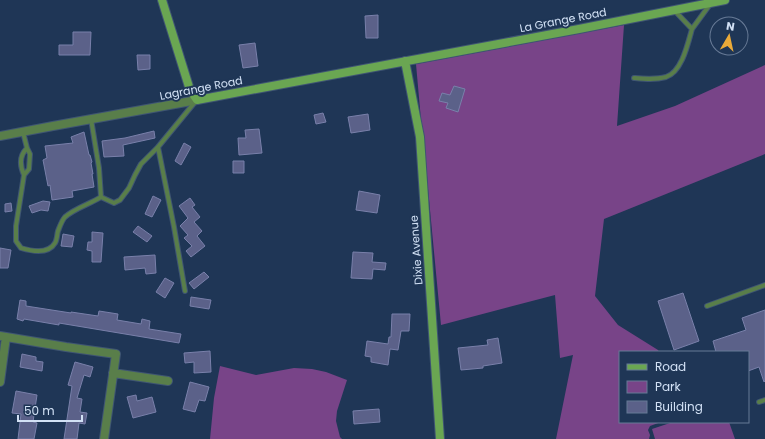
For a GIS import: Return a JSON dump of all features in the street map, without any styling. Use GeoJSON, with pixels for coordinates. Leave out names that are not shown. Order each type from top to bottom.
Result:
{"type":"FeatureCollection","features":[{"type":"Feature","properties":{"kind":"street"},"geometry":{"type":"LineString","coordinates":[[162,0],[190,90],[197,100]]}},
{"type":"Feature","properties":{"kind":"street","name":"La Grange Road"},"geometry":{"type":"LineString","coordinates":[[405,61],[726,0]]}},
{"type":"Feature","properties":{"kind":"street","name":"Lagrange Road"},"geometry":{"type":"LineString","coordinates":[[0,136],[405,61]]}},
{"type":"Feature","properties":{"kind":"street","name":"Dixie Avenue"},"geometry":{"type":"LineString","coordinates":[[405,61],[420,137],[440,439]]}},
{"type":"Feature","properties":{"kind":"street"},"geometry":{"type":"LineString","coordinates":[[0,382],[3,337],[66,348],[116,354],[104,439]]}},
{"type":"Feature","properties":{"kind":"street"},"geometry":{"type":"LineString","coordinates":[[113,373],[168,382]]}},
{"type":"Feature","properties":{"kind":"lane"},"geometry":{"type":"LineString","coordinates":[[634,78],[653,79],[667,76],[676,70],[682,61],[692,29],[711,3]]}},
{"type":"Feature","properties":{"kind":"lane"},"geometry":{"type":"LineString","coordinates":[[674,10],[692,29]]}},
{"type":"Feature","properties":{"kind":"lane"},"geometry":{"type":"LineString","coordinates":[[101,197],[114,203],[120,200],[129,188],[141,164],[158,147],[197,100]]}},
{"type":"Feature","properties":{"kind":"lane"},"geometry":{"type":"LineString","coordinates":[[91,119],[99,168],[101,197]]}},
{"type":"Feature","properties":{"kind":"lane"},"geometry":{"type":"LineString","coordinates":[[23,132],[26,148],[30,154],[29,169],[24,176]]}},
{"type":"Feature","properties":{"kind":"lane"},"geometry":{"type":"LineString","coordinates":[[158,147],[185,291]]}},
{"type":"Feature","properties":{"kind":"lane"},"geometry":{"type":"LineString","coordinates":[[26,148],[22,153],[21,166],[24,176],[16,226],[16,241],[20,248],[31,251],[44,251],[50,248],[55,243],[64,218],[101,197]]}},
{"type":"Feature","properties":{"kind":"lane"},"geometry":{"type":"LineString","coordinates":[[707,306],[765,285]]}},
{"type":"Feature","properties":{"kind":"lane"},"geometry":{"type":"LineString","coordinates":[[759,402],[765,400]]}},
{"type":"Feature","properties":{"kind":"green space"},"geometry":{"type":"Polygon","coordinates":[[[624,25],[617,126],[675,106],[765,65],[765,154],[604,219],[595,296],[618,325],[658,351],[619,351],[619,423],[658,423],[650,426],[648,430],[650,435],[649,439],[556,439],[573,355],[560,358],[555,295],[441,325],[416,64],[624,25]]]}},
{"type":"Feature","properties":{"kind":"green space"},"geometry":{"type":"Polygon","coordinates":[[[220,366],[256,375],[294,368],[312,369],[326,372],[347,380],[337,411],[336,421],[340,437],[342,439],[210,439],[214,398],[220,366]]]}},
{"type":"Feature","properties":{"kind":"green space"},"geometry":{"type":"Polygon","coordinates":[[[670,423],[729,423],[735,439],[655,439],[652,429],[670,423]]]}},
{"type":"Feature","properties":{"kind":"building"},"geometry":{"type":"Polygon","coordinates":[[[378,15],[378,38],[366,38],[365,16],[378,15]]]}},
{"type":"Feature","properties":{"kind":"building"},"geometry":{"type":"Polygon","coordinates":[[[73,32],[91,32],[90,55],[59,55],[59,45],[73,45],[73,32]]]}},
{"type":"Feature","properties":{"kind":"building"},"geometry":{"type":"Polygon","coordinates":[[[255,43],[258,66],[243,68],[239,45],[255,43]]]}},
{"type":"Feature","properties":{"kind":"building"},"geometry":{"type":"Polygon","coordinates":[[[137,55],[150,55],[150,69],[138,70],[137,55]]]}},
{"type":"Feature","properties":{"kind":"building"},"geometry":{"type":"Polygon","coordinates":[[[454,86],[465,89],[458,112],[446,108],[448,103],[439,101],[442,93],[450,95],[454,86]]]}},
{"type":"Feature","properties":{"kind":"building"},"geometry":{"type":"Polygon","coordinates":[[[323,113],[326,122],[316,124],[314,115],[323,113]]]}},
{"type":"Feature","properties":{"kind":"building"},"geometry":{"type":"Polygon","coordinates":[[[368,114],[370,130],[351,133],[348,117],[368,114]]]}},
{"type":"Feature","properties":{"kind":"building"},"geometry":{"type":"Polygon","coordinates":[[[259,129],[262,153],[239,155],[238,138],[246,138],[245,130],[259,129]]]}},
{"type":"Feature","properties":{"kind":"building"},"geometry":{"type":"Polygon","coordinates":[[[154,131],[155,138],[123,145],[124,156],[104,157],[102,141],[125,138],[154,131]]]}},
{"type":"Feature","properties":{"kind":"building"},"geometry":{"type":"Polygon","coordinates":[[[84,132],[92,162],[94,187],[72,191],[73,197],[52,200],[50,185],[48,186],[43,160],[47,158],[45,146],[73,143],[71,137],[84,132]]]}},
{"type":"Feature","properties":{"kind":"building"},"geometry":{"type":"Polygon","coordinates":[[[184,143],[191,147],[181,165],[175,161],[184,143]]]}},
{"type":"Feature","properties":{"kind":"building"},"geometry":{"type":"Polygon","coordinates":[[[233,161],[244,161],[244,173],[233,173],[233,161]]]}},
{"type":"Feature","properties":{"kind":"building"},"geometry":{"type":"Polygon","coordinates":[[[359,191],[380,195],[377,213],[356,210],[359,191]]]}},
{"type":"Feature","properties":{"kind":"building"},"geometry":{"type":"Polygon","coordinates":[[[153,196],[161,200],[152,217],[145,214],[153,196]]]}},
{"type":"Feature","properties":{"kind":"building"},"geometry":{"type":"Polygon","coordinates":[[[190,198],[195,205],[192,207],[200,217],[194,222],[202,231],[197,236],[205,246],[191,257],[186,251],[192,246],[184,238],[188,235],[180,226],[188,218],[179,206],[190,198]]]}},
{"type":"Feature","properties":{"kind":"building"},"geometry":{"type":"Polygon","coordinates":[[[43,201],[50,202],[48,211],[41,210],[32,213],[29,206],[43,201]]]}},
{"type":"Feature","properties":{"kind":"building"},"geometry":{"type":"Polygon","coordinates":[[[11,203],[12,211],[5,212],[5,204],[11,203]]]}},
{"type":"Feature","properties":{"kind":"building"},"geometry":{"type":"Polygon","coordinates":[[[138,226],[152,236],[147,242],[133,232],[138,226]]]}},
{"type":"Feature","properties":{"kind":"building"},"geometry":{"type":"Polygon","coordinates":[[[92,232],[103,233],[101,262],[92,262],[92,251],[87,250],[88,242],[92,242],[92,232]]]}},
{"type":"Feature","properties":{"kind":"building"},"geometry":{"type":"Polygon","coordinates":[[[63,234],[74,236],[72,247],[61,246],[63,234]]]}},
{"type":"Feature","properties":{"kind":"building"},"geometry":{"type":"Polygon","coordinates":[[[0,248],[11,250],[8,268],[0,268],[0,248]]]}},
{"type":"Feature","properties":{"kind":"building"},"geometry":{"type":"Polygon","coordinates":[[[353,252],[373,253],[372,262],[386,263],[385,270],[373,269],[372,279],[351,278],[353,252]]]}},
{"type":"Feature","properties":{"kind":"building"},"geometry":{"type":"Polygon","coordinates":[[[155,255],[156,273],[146,274],[145,268],[125,270],[124,257],[155,255]]]}},
{"type":"Feature","properties":{"kind":"building"},"geometry":{"type":"Polygon","coordinates":[[[204,272],[209,277],[194,289],[189,283],[204,272]]]}},
{"type":"Feature","properties":{"kind":"building"},"geometry":{"type":"Polygon","coordinates":[[[165,278],[174,283],[165,298],[156,292],[165,278]]]}},
{"type":"Feature","properties":{"kind":"building"},"geometry":{"type":"Polygon","coordinates":[[[683,293],[699,341],[674,350],[658,301],[683,293]]]}},
{"type":"Feature","properties":{"kind":"building"},"geometry":{"type":"Polygon","coordinates":[[[191,297],[211,300],[209,309],[190,306],[191,297]]]}},
{"type":"Feature","properties":{"kind":"building"},"geometry":{"type":"Polygon","coordinates":[[[20,300],[26,301],[26,306],[98,316],[99,311],[118,314],[117,320],[141,324],[142,319],[150,321],[149,329],[181,334],[179,343],[59,323],[59,325],[24,319],[23,321],[17,319],[20,300]]]}},
{"type":"Feature","properties":{"kind":"building"},"geometry":{"type":"Polygon","coordinates":[[[765,310],[764,382],[759,367],[749,371],[749,351],[716,351],[713,341],[746,330],[742,318],[765,310]]]}},
{"type":"Feature","properties":{"kind":"building"},"geometry":{"type":"Polygon","coordinates":[[[392,314],[410,314],[409,331],[401,331],[398,350],[390,349],[388,365],[371,362],[371,357],[365,356],[367,341],[388,344],[389,337],[391,337],[392,314]]]}},
{"type":"Feature","properties":{"kind":"building"},"geometry":{"type":"Polygon","coordinates":[[[498,338],[502,363],[483,366],[483,368],[461,370],[458,348],[488,345],[487,340],[498,338]]]}},
{"type":"Feature","properties":{"kind":"building"},"geometry":{"type":"Polygon","coordinates":[[[210,351],[211,372],[194,373],[194,362],[185,363],[184,353],[210,351]]]}},
{"type":"Feature","properties":{"kind":"building"},"geometry":{"type":"Polygon","coordinates":[[[22,354],[36,357],[36,361],[43,362],[42,371],[20,367],[22,354]]]}},
{"type":"Feature","properties":{"kind":"building"},"geometry":{"type":"Polygon","coordinates":[[[75,362],[93,367],[90,377],[84,375],[77,398],[82,399],[80,412],[87,413],[85,424],[79,423],[77,439],[64,439],[72,386],[68,385],[75,362]]]}},
{"type":"Feature","properties":{"kind":"building"},"geometry":{"type":"Polygon","coordinates":[[[190,382],[209,387],[205,401],[199,400],[195,412],[183,409],[190,382]]]}},
{"type":"Feature","properties":{"kind":"building"},"geometry":{"type":"Polygon","coordinates":[[[16,391],[37,395],[33,422],[37,423],[34,439],[18,439],[21,414],[12,413],[16,391]]]}},
{"type":"Feature","properties":{"kind":"building"},"geometry":{"type":"Polygon","coordinates":[[[136,395],[137,401],[152,397],[156,412],[133,418],[127,397],[136,395]]]}},
{"type":"Feature","properties":{"kind":"building"},"geometry":{"type":"Polygon","coordinates":[[[379,409],[380,422],[354,424],[353,411],[379,409]]]}}]}
